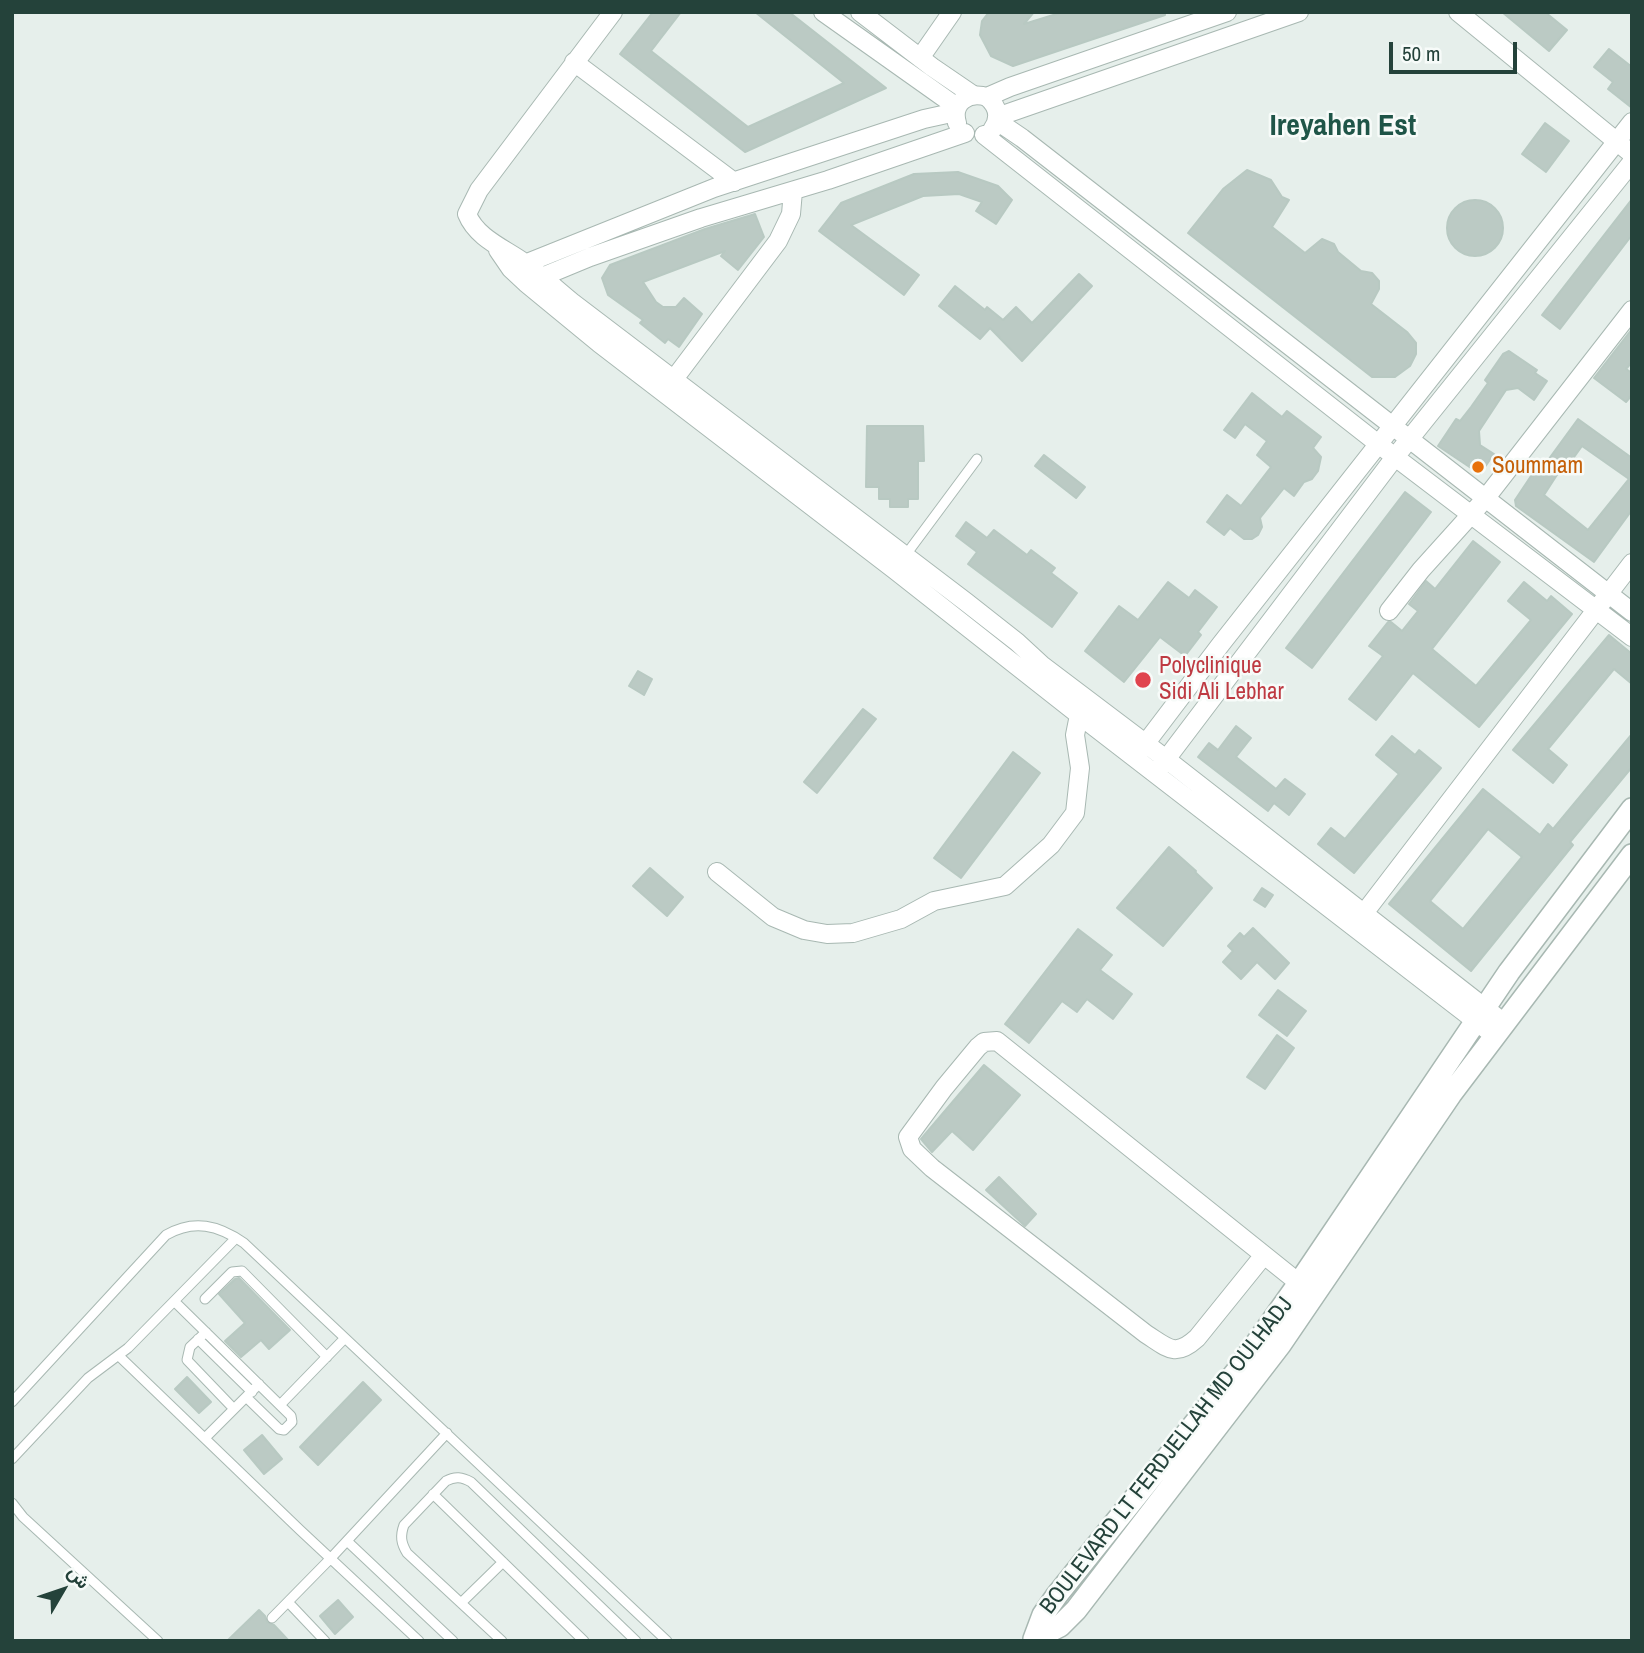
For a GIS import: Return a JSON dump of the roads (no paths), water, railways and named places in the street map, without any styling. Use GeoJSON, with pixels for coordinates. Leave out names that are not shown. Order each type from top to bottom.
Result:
{"type":"FeatureCollection","features":[{"type":"Feature","properties":{"kind":"street"},"geometry":{"type":"LineString","coordinates":[[613,12],[471,204],[467,214],[471,223],[534,280],[674,379],[1146,743],[1359,920],[1499,1029]]}},
{"type":"Feature","properties":{"kind":"street"},"geometry":{"type":"LineString","coordinates":[[823,12],[956,109],[958,126],[965,133],[978,137],[994,127],[997,119],[994,105],[920,58],[860,12]]}},
{"type":"Feature","properties":{"kind":"street"},"geometry":{"type":"LineString","coordinates":[[920,58],[951,12]]}},
{"type":"Feature","properties":{"kind":"street"},"geometry":{"type":"LineString","coordinates":[[518,267],[734,182],[956,109],[967,97],[1010,87],[1227,12]]}},
{"type":"Feature","properties":{"kind":"street"},"geometry":{"type":"LineString","coordinates":[[997,119],[1299,12]]}},
{"type":"Feature","properties":{"kind":"street"},"geometry":{"type":"LineString","coordinates":[[1458,12],[1632,154]]}},
{"type":"Feature","properties":{"kind":"street"},"geometry":{"type":"LineString","coordinates":[[574,62],[734,182]]}},
{"type":"Feature","properties":{"kind":"street"},"geometry":{"type":"LineString","coordinates":[[997,119],[1632,612]]}},
{"type":"Feature","properties":{"kind":"street"},"geometry":{"type":"LineString","coordinates":[[1135,758],[1221,644],[1632,122]]}},
{"type":"Feature","properties":{"kind":"street"},"geometry":{"type":"LineString","coordinates":[[534,280],[701,218],[793,191],[965,133]]}},
{"type":"Feature","properties":{"kind":"street"},"geometry":{"type":"LineString","coordinates":[[984,135],[1395,457],[1632,637]]}},
{"type":"Feature","properties":{"kind":"street"},"geometry":{"type":"LineString","coordinates":[[1156,774],[1395,457],[1632,162]]}},
{"type":"Feature","properties":{"kind":"street"},"geometry":{"type":"LineString","coordinates":[[674,379],[778,241],[791,214],[793,191]]}},
{"type":"Feature","properties":{"kind":"street"},"geometry":{"type":"LineString","coordinates":[[534,280],[599,343],[1156,774],[1359,920]]}},
{"type":"Feature","properties":{"kind":"street"},"geometry":{"type":"LineString","coordinates":[[1388,611],[1485,499],[1632,310]]}},
{"type":"Feature","properties":{"kind":"street"},"geometry":{"type":"LineString","coordinates":[[1359,920],[1632,563]]}},
{"type":"Feature","properties":{"kind":"street"},"geometry":{"type":"LineString","coordinates":[[717,872],[773,917],[804,930],[827,934],[853,933],[901,919],[934,901],[1005,886],[1051,845],[1075,813],[1080,768],[1075,736],[1079,715]]}},
{"type":"Feature","properties":{"kind":"street","name":"BOULEVARD LT FERDJELLAH MD OULHADJ"},"geometry":{"type":"LineString","coordinates":[[1272,1339],[1299,1283],[1344,1235],[1480,1015],[1632,809]]}},
{"type":"Feature","properties":{"kind":"street","name":"BOULEVARD LT FERDJELLAH MD OULHADJ"},"geometry":{"type":"LineString","coordinates":[[1033,1640],[1060,1626],[1076,1610],[1344,1235],[1632,855]]}},
{"type":"Feature","properties":{"kind":"street"},"geometry":{"type":"LineString","coordinates":[[1264,1255],[1197,1338],[1184,1349],[1169,1349],[932,1168],[912,1149],[908,1137],[978,1046],[984,1042],[998,1041],[1299,1283]]}},
{"type":"Feature","properties":{"kind":"lane"},"geometry":{"type":"LineString","coordinates":[[905,557],[977,459]]}},
{"type":"Feature","properties":{"kind":"lane"},"geometry":{"type":"LineString","coordinates":[[12,1402],[166,1235],[189,1225],[214,1227],[236,1238],[667,1641]]}},
{"type":"Feature","properties":{"kind":"lane"},"geometry":{"type":"LineString","coordinates":[[12,1460],[95,1371],[119,1356],[236,1238]]}},
{"type":"Feature","properties":{"kind":"lane"},"geometry":{"type":"LineString","coordinates":[[205,1299],[232,1272],[242,1271],[327,1357]]}},
{"type":"Feature","properties":{"kind":"lane"},"geometry":{"type":"LineString","coordinates":[[174,1301],[293,1419],[282,1430],[277,1428],[198,1339]]}},
{"type":"Feature","properties":{"kind":"lane"},"geometry":{"type":"LineString","coordinates":[[206,1332],[187,1351],[187,1360],[234,1409]]}},
{"type":"Feature","properties":{"kind":"lane"},"geometry":{"type":"LineString","coordinates":[[280,1405],[345,1338]]}},
{"type":"Feature","properties":{"kind":"lane"},"geometry":{"type":"LineString","coordinates":[[119,1356],[419,1641]]}},
{"type":"Feature","properties":{"kind":"lane"},"geometry":{"type":"LineString","coordinates":[[205,1438],[259,1384]]}},
{"type":"Feature","properties":{"kind":"lane"},"geometry":{"type":"LineString","coordinates":[[271,1618],[331,1558],[447,1433]]}},
{"type":"Feature","properties":{"kind":"lane"},"geometry":{"type":"LineString","coordinates":[[502,1641],[407,1553],[401,1539],[404,1525],[446,1481],[458,1477],[471,1482],[636,1641]]}},
{"type":"Feature","properties":{"kind":"lane"},"geometry":{"type":"LineString","coordinates":[[481,1492],[494,1478]]}},
{"type":"Feature","properties":{"kind":"lane"},"geometry":{"type":"LineString","coordinates":[[433,1494],[584,1641]]}},
{"type":"Feature","properties":{"kind":"lane"},"geometry":{"type":"LineString","coordinates":[[12,1503],[23,1517],[158,1641]]}},
{"type":"Feature","properties":{"kind":"lane"},"geometry":{"type":"LineString","coordinates":[[347,1541],[453,1641]]}},
{"type":"Feature","properties":{"kind":"lane"},"geometry":{"type":"LineString","coordinates":[[461,1603],[503,1562]]}},
{"type":"Feature","properties":{"kind":"lane"},"geometry":{"type":"LineString","coordinates":[[288,1602],[326,1641]]}},
{"type":"Feature","properties":{"kind":"place","name":"Soummam"},"geometry":{"type":"Point","coordinates":[1478,467]}},
{"type":"Feature","properties":{"kind":"place","name":"Polyclinique Sidi Ali Lebhar"},"geometry":{"type":"Point","coordinates":[1143,680]}},
{"type":"Feature","properties":{"kind":"district","name":"Ireyahen Est"},"geometry":{"type":"Point","coordinates":[1343,127]}}]}
